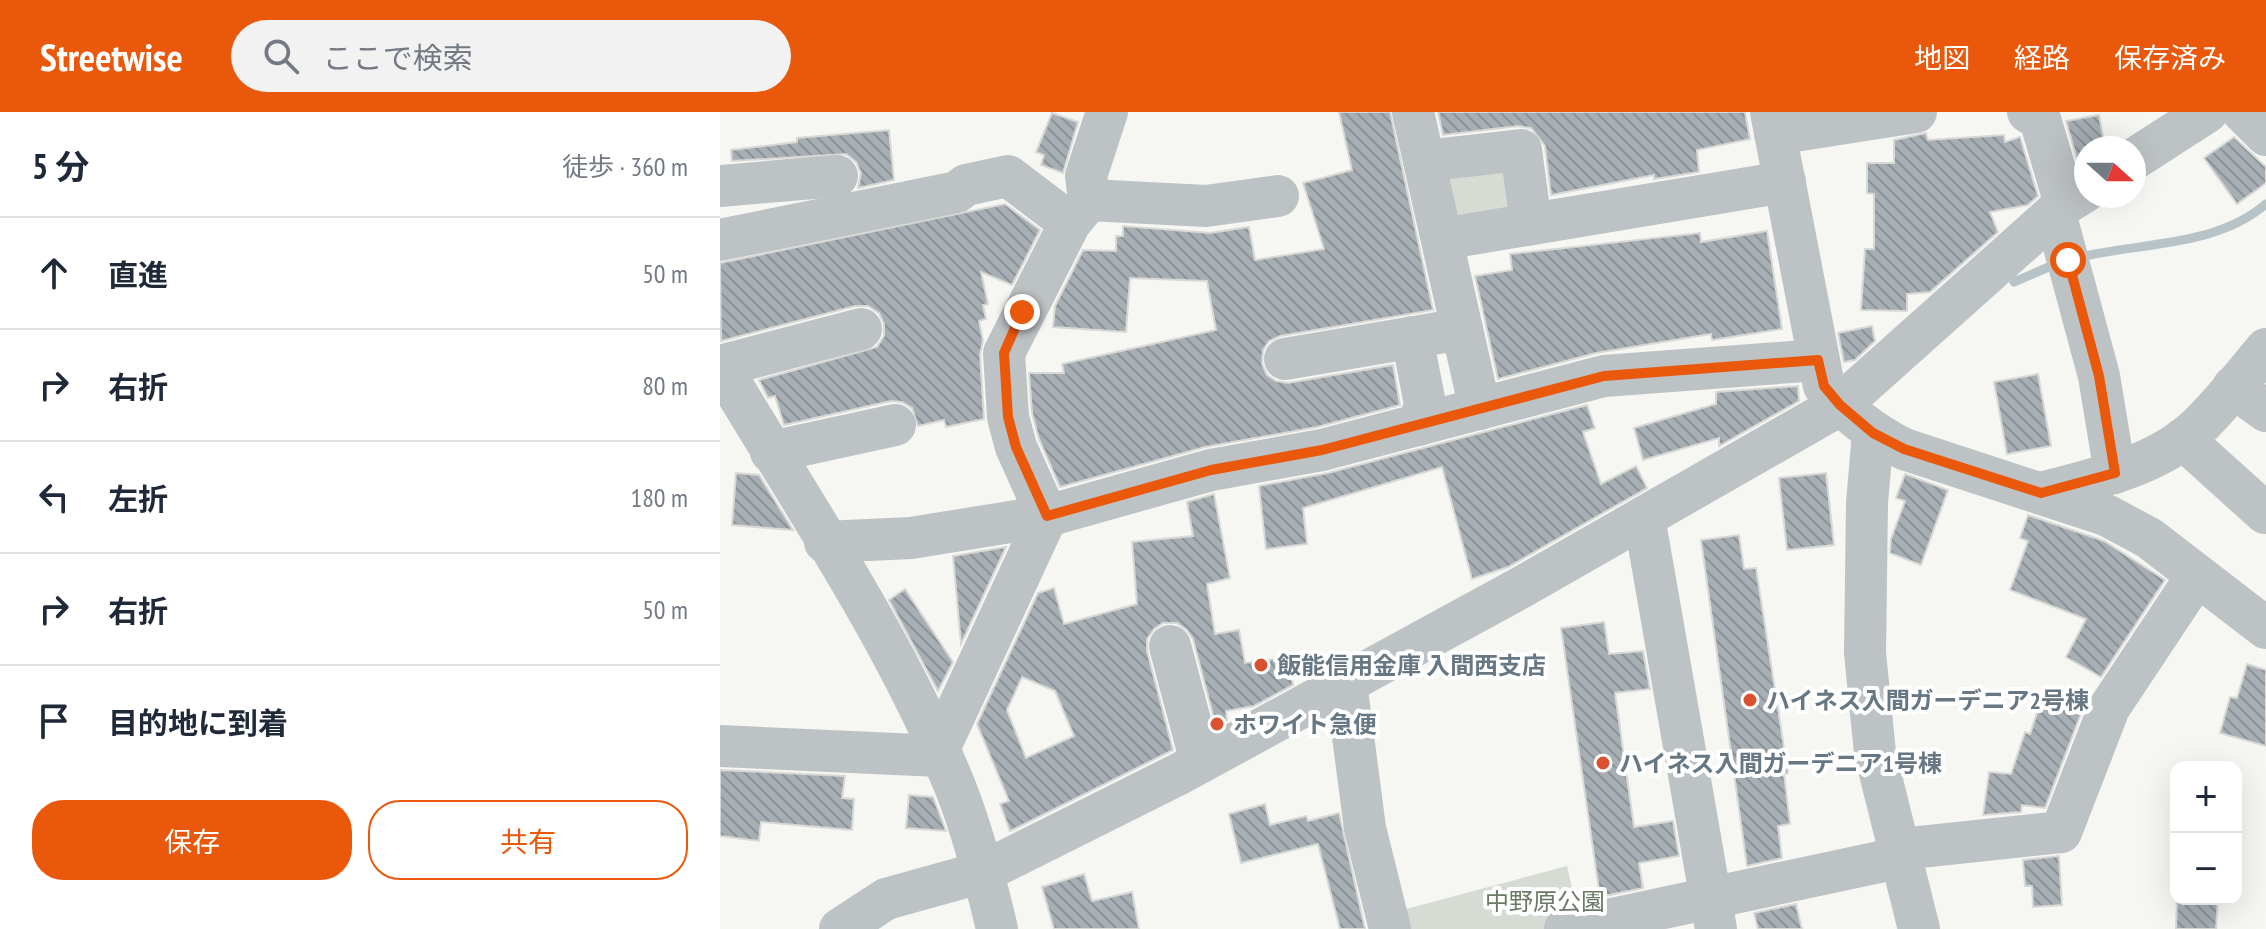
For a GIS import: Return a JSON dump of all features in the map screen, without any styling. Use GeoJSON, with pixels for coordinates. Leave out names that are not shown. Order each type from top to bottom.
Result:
{"type":"FeatureCollection","features":[{"type":"Feature","properties":{"kind":"street"},"geometry":{"type":"LineString","coordinates":[[939,753],[1047,516],[1016,447],[1008,417],[1004,353],[1080,212],[1086,176],[1107,112]]}},
{"type":"Feature","properties":{"kind":"street"},"geometry":{"type":"LineString","coordinates":[[1413,112],[1480,409]]}},
{"type":"Feature","properties":{"kind":"street"},"geometry":{"type":"LineString","coordinates":[[1916,112],[1773,123],[1824,386],[1840,405],[1873,433],[1904,449],[2041,493],[2117,521],[2149,538],[2266,628]]}},
{"type":"Feature","properties":{"kind":"street"},"geometry":{"type":"LineString","coordinates":[[2028,112],[2040,119],[2069,203],[2115,473]]}},
{"type":"Feature","properties":{"kind":"street"},"geometry":{"type":"LineString","coordinates":[[2146,151],[2207,112]]}},
{"type":"Feature","properties":{"kind":"street"},"geometry":{"type":"LineString","coordinates":[[2243,112],[2266,135]]}},
{"type":"Feature","properties":{"kind":"street"},"geometry":{"type":"LineString","coordinates":[[1424,161],[1521,150],[1531,224]]}},
{"type":"Feature","properties":{"kind":"street"},"geometry":{"type":"LineString","coordinates":[[720,186],[837,176]]}},
{"type":"Feature","properties":{"kind":"street"},"geometry":{"type":"LineString","coordinates":[[720,240],[957,192],[966,185],[1008,176],[1080,212],[1206,206],[1278,196]]}},
{"type":"Feature","properties":{"kind":"street"},"geometry":{"type":"LineString","coordinates":[[1442,239],[1785,182]]}},
{"type":"Feature","properties":{"kind":"street"},"geometry":{"type":"LineString","coordinates":[[840,929],[886,899],[983,872],[1201,762],[1840,405],[2069,203]]}},
{"type":"Feature","properties":{"kind":"street"},"geometry":{"type":"LineString","coordinates":[[861,329],[720,366],[902,672],[956,789],[983,872],[997,929]]}},
{"type":"Feature","properties":{"kind":"street"},"geometry":{"type":"LineString","coordinates":[[1285,359],[1462,329]]}},
{"type":"Feature","properties":{"kind":"street"},"geometry":{"type":"LineString","coordinates":[[1412,337],[1425,404],[1419,425]]}},
{"type":"Feature","properties":{"kind":"street"},"geometry":{"type":"LineString","coordinates":[[2041,493],[2115,473],[2171,448],[2201,425],[2250,399],[2266,349]]}},
{"type":"Feature","properties":{"kind":"street"},"geometry":{"type":"LineString","coordinates":[[825,542],[911,538],[1047,516],[1211,470],[1322,450],[1604,376],[1818,360]]}},
{"type":"Feature","properties":{"kind":"street"},"geometry":{"type":"LineString","coordinates":[[771,452],[895,425]]}},
{"type":"Feature","properties":{"kind":"street"},"geometry":{"type":"LineString","coordinates":[[1873,433],[1867,503],[1865,653],[1875,753],[1919,929]]}},
{"type":"Feature","properties":{"kind":"street"},"geometry":{"type":"LineString","coordinates":[[2183,439],[2265,513]]}},
{"type":"Feature","properties":{"kind":"street"},"geometry":{"type":"LineString","coordinates":[[1644,517],[1712,914]]}},
{"type":"Feature","properties":{"kind":"street"},"geometry":{"type":"LineString","coordinates":[[1565,929],[1712,914],[1902,853],[2061,832],[2109,708],[2196,577]]}},
{"type":"Feature","properties":{"kind":"street"},"geometry":{"type":"LineString","coordinates":[[1170,646],[1201,762]]}},
{"type":"Feature","properties":{"kind":"street"},"geometry":{"type":"LineString","coordinates":[[1346,683],[1365,828],[1390,929]]}},
{"type":"Feature","properties":{"kind":"street"},"geometry":{"type":"LineString","coordinates":[[720,746],[939,753]]}},
{"type":"Feature","properties":{"kind":"green space"},"geometry":{"type":"Polygon","coordinates":[[[1502,165],[1522,207],[1451,222],[1443,184],[1452,174],[1502,165]]]}},
{"type":"Feature","properties":{"kind":"green space","name":"中野原公園"},"geometry":{"type":"Polygon","coordinates":[[[1567,866],[1582,929],[1400,929],[1395,912],[1567,866]]]}},
{"type":"Feature","properties":{"kind":"building"},"geometry":{"type":"Polygon","coordinates":[[[1339,112],[1390,112],[1433,310],[1280,336],[1269,341],[1263,350],[1262,364],[1267,375],[1276,381],[1288,383],[1393,365],[1400,405],[1317,427],[1205,447],[1060,487],[1039,439],[1032,413],[1029,373],[1064,373],[1062,364],[1216,330],[1207,281],[1130,278],[1126,332],[1053,327],[1055,306],[1083,250],[1116,251],[1116,236],[1123,236],[1123,226],[1210,233],[1249,227],[1255,260],[1324,249],[1303,183],[1352,170],[1339,112]]]}},
{"type":"Feature","properties":{"kind":"building"},"geometry":{"type":"Polygon","coordinates":[[[1438,112],[1745,112],[1750,139],[1697,150],[1699,172],[1654,179],[1654,175],[1551,195],[1545,146],[1531,128],[1518,126],[1443,135],[1438,112]]]}},
{"type":"Feature","properties":{"kind":"building"},"geometry":{"type":"Polygon","coordinates":[[[1052,113],[1078,122],[1063,173],[1041,165],[1044,155],[1036,152],[1052,113]]]}},
{"type":"Feature","properties":{"kind":"building"},"geometry":{"type":"Polygon","coordinates":[[[2099,115],[2103,136],[2074,136],[2074,148],[2066,121],[2099,115]]]}},
{"type":"Feature","properties":{"kind":"building"},"geometry":{"type":"Polygon","coordinates":[[[889,130],[894,180],[858,188],[861,173],[856,162],[846,154],[732,161],[731,150],[797,142],[797,138],[889,130]]]}},
{"type":"Feature","properties":{"kind":"building"},"geometry":{"type":"Polygon","coordinates":[[[1926,133],[1928,140],[2004,135],[2005,142],[2020,137],[2038,196],[2028,205],[1990,212],[1998,232],[1930,292],[1907,294],[1907,311],[1861,310],[1865,249],[1874,249],[1874,194],[1867,193],[1867,163],[1894,163],[1894,140],[1926,133]]]}},
{"type":"Feature","properties":{"kind":"building"},"geometry":{"type":"Polygon","coordinates":[[[2234,137],[2266,167],[2266,183],[2237,204],[2204,158],[2234,137]]]}},
{"type":"Feature","properties":{"kind":"building"},"geometry":{"type":"Polygon","coordinates":[[[1005,204],[1040,230],[1012,285],[981,272],[988,304],[983,305],[986,319],[979,321],[983,341],[980,354],[984,419],[946,427],[944,420],[918,426],[912,408],[902,402],[891,401],[784,425],[775,396],[768,398],[759,380],[877,347],[884,336],[884,324],[879,313],[868,306],[855,306],[721,341],[720,263],[1005,204]]]}},
{"type":"Feature","properties":{"kind":"building"},"geometry":{"type":"Polygon","coordinates":[[[1767,231],[1782,329],[1712,340],[1711,334],[1596,353],[1498,379],[1475,276],[1512,270],[1510,254],[1700,233],[1701,242],[1767,231]]]}},
{"type":"Feature","properties":{"kind":"building"},"geometry":{"type":"Polygon","coordinates":[[[1872,326],[1875,341],[1855,360],[1844,362],[1838,333],[1872,326]]]}},
{"type":"Feature","properties":{"kind":"building"},"geometry":{"type":"Polygon","coordinates":[[[2038,374],[2051,446],[2007,454],[1994,382],[2038,374]]]}},
{"type":"Feature","properties":{"kind":"building"},"geometry":{"type":"Polygon","coordinates":[[[1798,386],[1799,401],[1719,446],[1719,438],[1643,460],[1634,428],[1716,404],[1716,392],[1798,386]]]}},
{"type":"Feature","properties":{"kind":"building"},"geometry":{"type":"Polygon","coordinates":[[[1587,405],[1595,428],[1583,432],[1601,484],[1636,466],[1647,488],[1508,567],[1472,579],[1442,467],[1303,508],[1307,544],[1266,549],[1259,486],[1328,473],[1587,405]]]}},
{"type":"Feature","properties":{"kind":"building"},"geometry":{"type":"Polygon","coordinates":[[[736,473],[759,475],[793,530],[732,525],[736,473]]]}},
{"type":"Feature","properties":{"kind":"building"},"geometry":{"type":"Polygon","coordinates":[[[1826,473],[1834,545],[1787,550],[1779,478],[1826,473]]]}},
{"type":"Feature","properties":{"kind":"building"},"geometry":{"type":"Polygon","coordinates":[[[1905,474],[1948,490],[1921,565],[1890,553],[1891,539],[1905,501],[1896,498],[1905,474]]]}},
{"type":"Feature","properties":{"kind":"building"},"geometry":{"type":"Polygon","coordinates":[[[1214,494],[1230,578],[1207,584],[1215,634],[1239,630],[1245,663],[1288,657],[1293,685],[1254,706],[1226,711],[1227,720],[1216,726],[1193,639],[1177,623],[1163,623],[1147,639],[1147,651],[1173,750],[1010,831],[1000,804],[1009,801],[977,724],[1038,593],[1054,588],[1064,624],[1137,604],[1132,542],[1193,536],[1187,502],[1214,494]],[[1022,677],[1007,710],[1026,758],[1074,736],[1055,691],[1022,677]]]}},
{"type":"Feature","properties":{"kind":"building"},"geometry":{"type":"Polygon","coordinates":[[[2028,515],[2104,541],[2165,580],[2101,677],[2066,657],[2086,619],[2010,590],[2028,541],[2020,538],[2028,515]]]}},
{"type":"Feature","properties":{"kind":"building","name":"ハイネス入間ガーデニア2号棟"},"geometry":{"type":"Polygon","coordinates":[[[1739,535],[1744,569],[1756,568],[1788,773],[1784,774],[1790,824],[1778,826],[1782,858],[1747,866],[1701,540],[1739,535]]]}},
{"type":"Feature","properties":{"kind":"building"},"geometry":{"type":"Polygon","coordinates":[[[1006,547],[961,644],[953,556],[1006,547]]]}},
{"type":"Feature","properties":{"kind":"building"},"geometry":{"type":"Polygon","coordinates":[[[905,589],[953,662],[938,691],[889,600],[905,589]]]}},
{"type":"Feature","properties":{"kind":"building","name":"ハイネス入間ガーデニア1号棟"},"geometry":{"type":"Polygon","coordinates":[[[1604,622],[1609,654],[1643,651],[1650,689],[1615,693],[1634,827],[1673,821],[1679,856],[1639,863],[1643,888],[1600,897],[1561,628],[1604,622]]]}},
{"type":"Feature","properties":{"kind":"building"},"geometry":{"type":"Polygon","coordinates":[[[2247,664],[2266,670],[2266,746],[2220,733],[2230,697],[2237,698],[2247,664]]]}},
{"type":"Feature","properties":{"kind":"building"},"geometry":{"type":"Polygon","coordinates":[[[2042,698],[2082,711],[2045,808],[2022,805],[2021,812],[1983,815],[1989,772],[2011,774],[2025,732],[2030,734],[2042,698]]]}},
{"type":"Feature","properties":{"kind":"building"},"geometry":{"type":"Polygon","coordinates":[[[720,770],[845,776],[842,798],[854,799],[852,830],[761,822],[759,841],[720,836],[720,770]]]}},
{"type":"Feature","properties":{"kind":"building"},"geometry":{"type":"Polygon","coordinates":[[[909,795],[933,797],[946,831],[906,828],[909,795]]]}},
{"type":"Feature","properties":{"kind":"building"},"geometry":{"type":"Polygon","coordinates":[[[1265,804],[1270,825],[1306,816],[1308,821],[1339,813],[1365,929],[1340,929],[1318,844],[1241,863],[1229,814],[1265,804]]]}},
{"type":"Feature","properties":{"kind":"building"},"geometry":{"type":"Polygon","coordinates":[[[2059,856],[2062,905],[2033,907],[2032,886],[2025,886],[2023,860],[2059,856]]]}},
{"type":"Feature","properties":{"kind":"building"},"geometry":{"type":"Polygon","coordinates":[[[1084,874],[1092,901],[1132,892],[1139,929],[1054,929],[1042,887],[1084,874]]]}},
{"type":"Feature","properties":{"kind":"building"},"geometry":{"type":"Polygon","coordinates":[[[1796,904],[1802,929],[1758,929],[1754,913],[1796,904]]]}},
{"type":"Feature","properties":{"kind":"building"},"geometry":{"type":"Polygon","coordinates":[[[2177,905],[2218,905],[2216,929],[2176,929],[2177,905]]]}},
{"type":"Feature","properties":{"kind":"waterway"},"geometry":{"type":"LineString","coordinates":[[2076,258],[2200,236],[2224,229],[2266,204]]}},
{"type":"Feature","properties":{"kind":"waterway"},"geometry":{"type":"LineString","coordinates":[[2014,282],[2058,263]]}},
{"type":"Feature","properties":{"kind":"place","name":"飯能信用金庫 入間西支店"},"geometry":{"type":"Point","coordinates":[1261,665]}},
{"type":"Feature","properties":{"kind":"place","name":"ハイネス入間ガーデニア2号棟"},"geometry":{"type":"Point","coordinates":[1750,700]}},
{"type":"Feature","properties":{"kind":"place","name":"ホワイト急便"},"geometry":{"type":"Point","coordinates":[1217,724]}},
{"type":"Feature","properties":{"kind":"place","name":"ハイネス入間ガーデニア1号棟"},"geometry":{"type":"Point","coordinates":[1603,763]}},
{"type":"Feature","properties":{"kind":"route"},"geometry":{"type":"LineString","coordinates":[[1022,312],[1004,353],[1008,417],[1016,447],[1047,516],[1211,470],[1322,450],[1604,376],[1818,360],[1824,386],[1840,405],[1873,433],[1904,449],[2041,493],[2115,473],[2099,376],[2068,260]]}}]}
